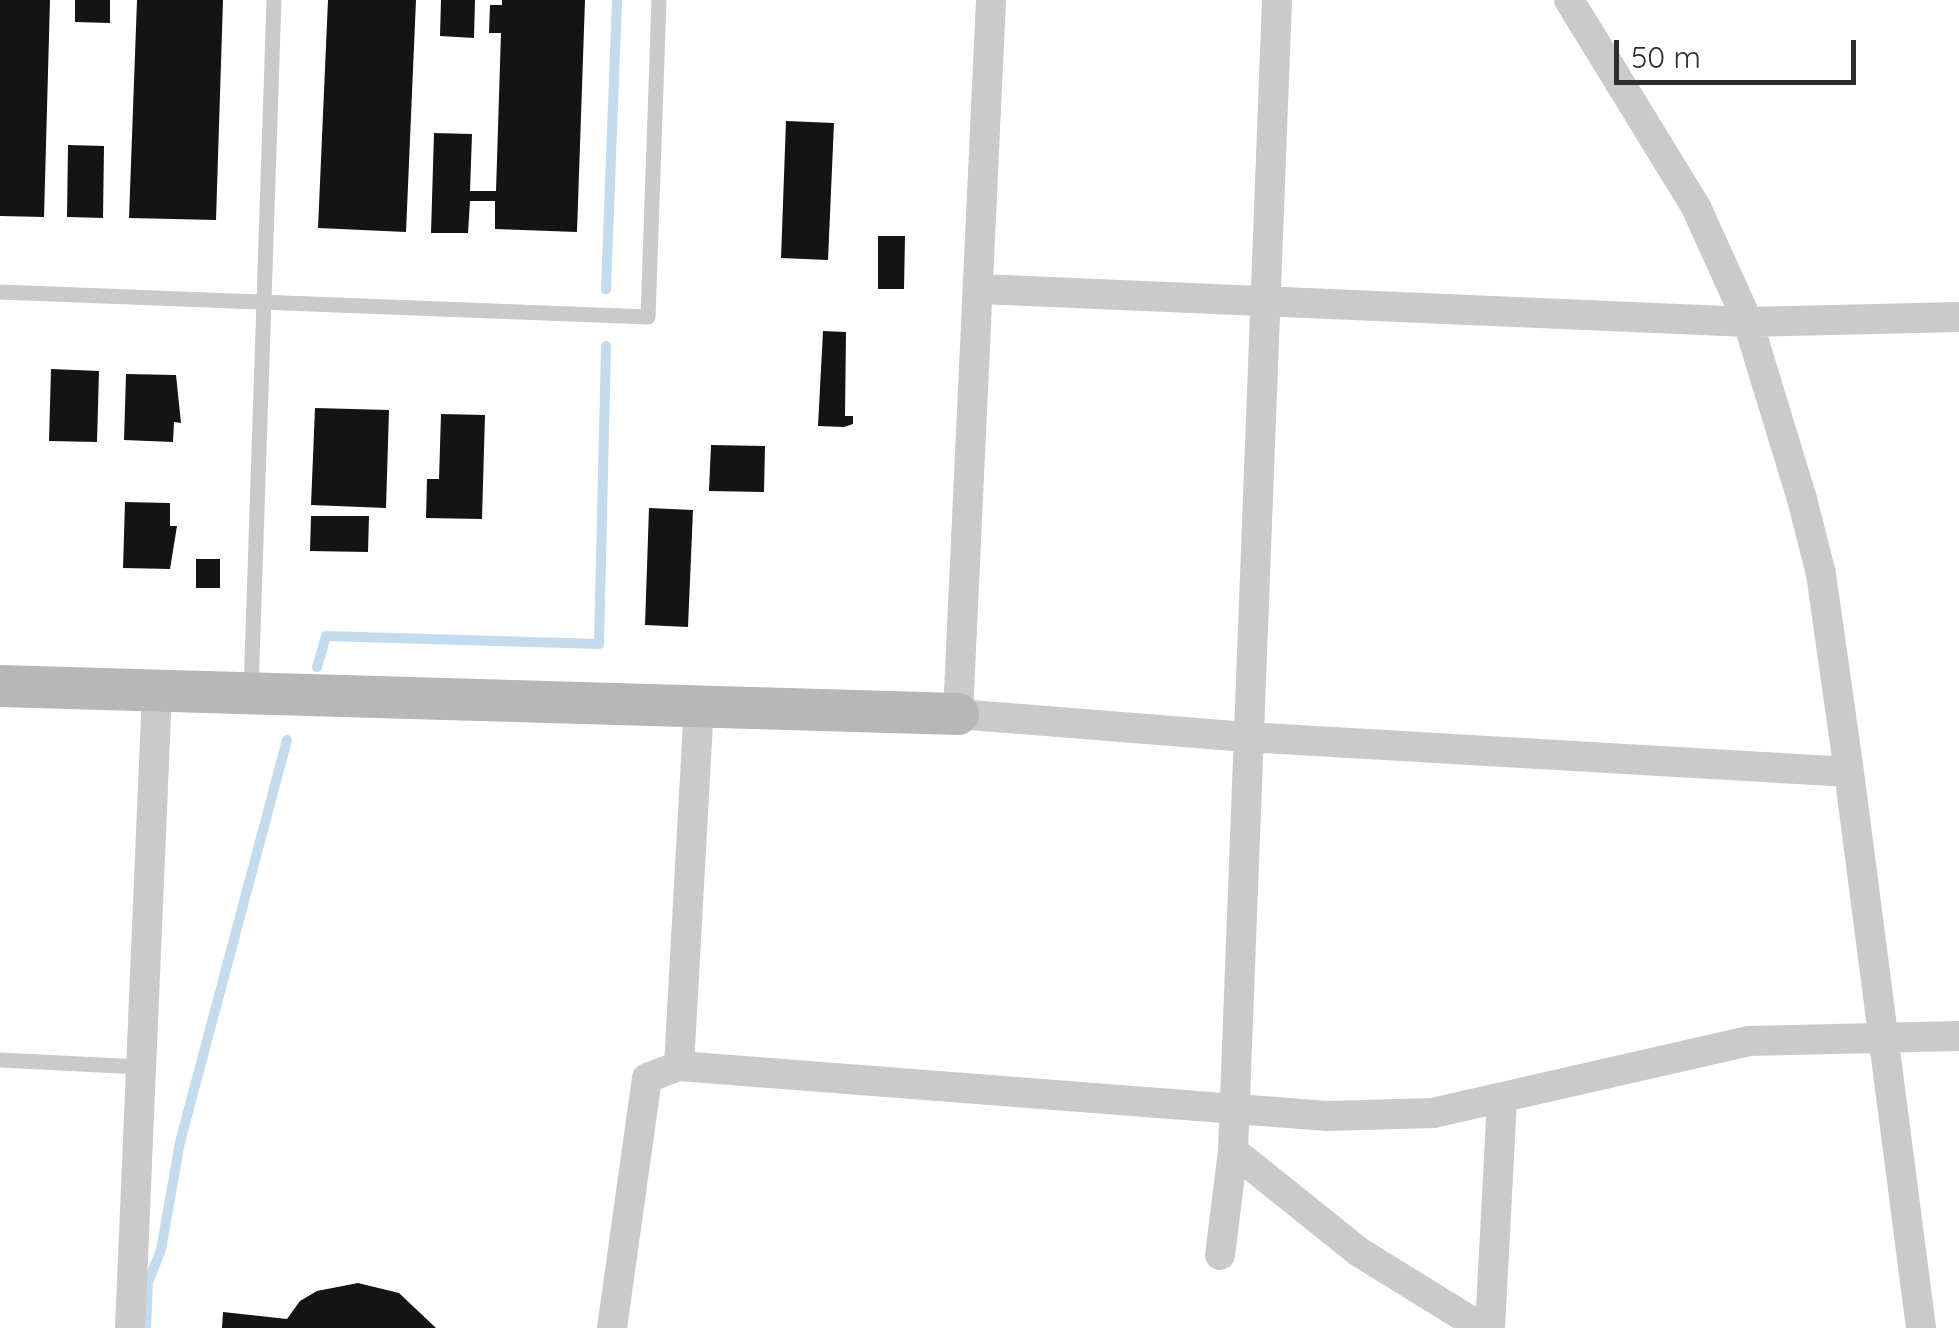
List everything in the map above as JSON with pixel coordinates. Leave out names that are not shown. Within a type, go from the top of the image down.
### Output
[{"type":"street","points":[[958,714],[990,0]]},
{"type":"street","points":[[1220,1255],[1233,1151],[1231,1110],[1277,0]]},
{"type":"street","points":[[1569,0],[1696,208],[1748,322],[1821,574],[1921,1328]]},
{"type":"street","points":[[980,289],[1748,322],[1959,317]]},
{"type":"street","points":[[0,686],[958,714],[1247,737],[1849,772]]},
{"type":"street","points":[[130,1328],[157,692]]},
{"type":"street","points":[[679,1066],[699,704]]},
{"type":"street","points":[[612,1328],[647,1078],[679,1066],[1327,1116],[1433,1113],[1749,1041],[1959,1036]]},
{"type":"street","points":[[1490,1328],[1502,1100]]},
{"type":"street","points":[[1233,1151],[1359,1252],[1482,1328]]},
{"type":"lane","points":[[251,694],[274,0]]},
{"type":"lane","points":[[0,292],[648,317],[659,0]]},
{"type":"lane","points":[[0,1060],[140,1067]]},
{"type":"building","points":[[0,0],[50,0],[44,217],[0,216]]},
{"type":"building","points":[[75,0],[110,0],[110,23],[75,22]]},
{"type":"building","points":[[137,0],[223,0],[216,220],[129,218]]},
{"type":"building","points":[[328,0],[416,0],[406,232],[318,228]]},
{"type":"building","points":[[441,0],[475,0],[474,38],[440,36]]},
{"type":"building","points":[[502,0],[585,0],[577,232],[495,229],[495,201],[470,201],[468,233],[431,233],[434,133],[472,134],[470,191],[496,191],[501,33],[489,33],[490,5],[502,5]]},
{"type":"building","points":[[786,121],[834,123],[828,260],[781,258]]},
{"type":"building","points":[[68,145],[104,146],[103,218],[67,217]]},
{"type":"building","points":[[878,236],[905,236],[904,289],[878,289]]},
{"type":"building","points":[[823,331],[846,332],[845,416],[853,416],[853,424],[844,427],[818,426]]},
{"type":"building","points":[[51,369],[99,371],[97,442],[49,441]]},
{"type":"building","points":[[126,374],[176,375],[181,423],[174,422],[173,442],[124,440]]},
{"type":"building","points":[[315,408],[389,410],[386,508],[311,505]]},
{"type":"building","points":[[441,414],[485,415],[482,519],[426,518],[427,479],[439,479]]},
{"type":"building","points":[[711,445],[765,446],[764,492],[709,491]]},
{"type":"building","points":[[125,502],[170,503],[170,526],[177,526],[170,569],[123,568]]},
{"type":"building","points":[[649,508],[693,510],[688,627],[645,625]]},
{"type":"building","points":[[311,516],[369,516],[368,552],[310,551]]},
{"type":"building","points":[[196,559],[220,559],[220,588],[196,588]]},
{"type":"building","points":[[358,1283],[399,1293],[436,1328],[222,1328],[223,1312],[287,1319],[300,1301],[317,1291]]},
{"type":"waterway","points":[[606,289],[617,0]]},
{"type":"waterway","points":[[317,667],[326,636],[599,644],[606,346]]},
{"type":"waterway","points":[[146,1328],[148,1282],[161,1250],[180,1142],[287,740]]}]
